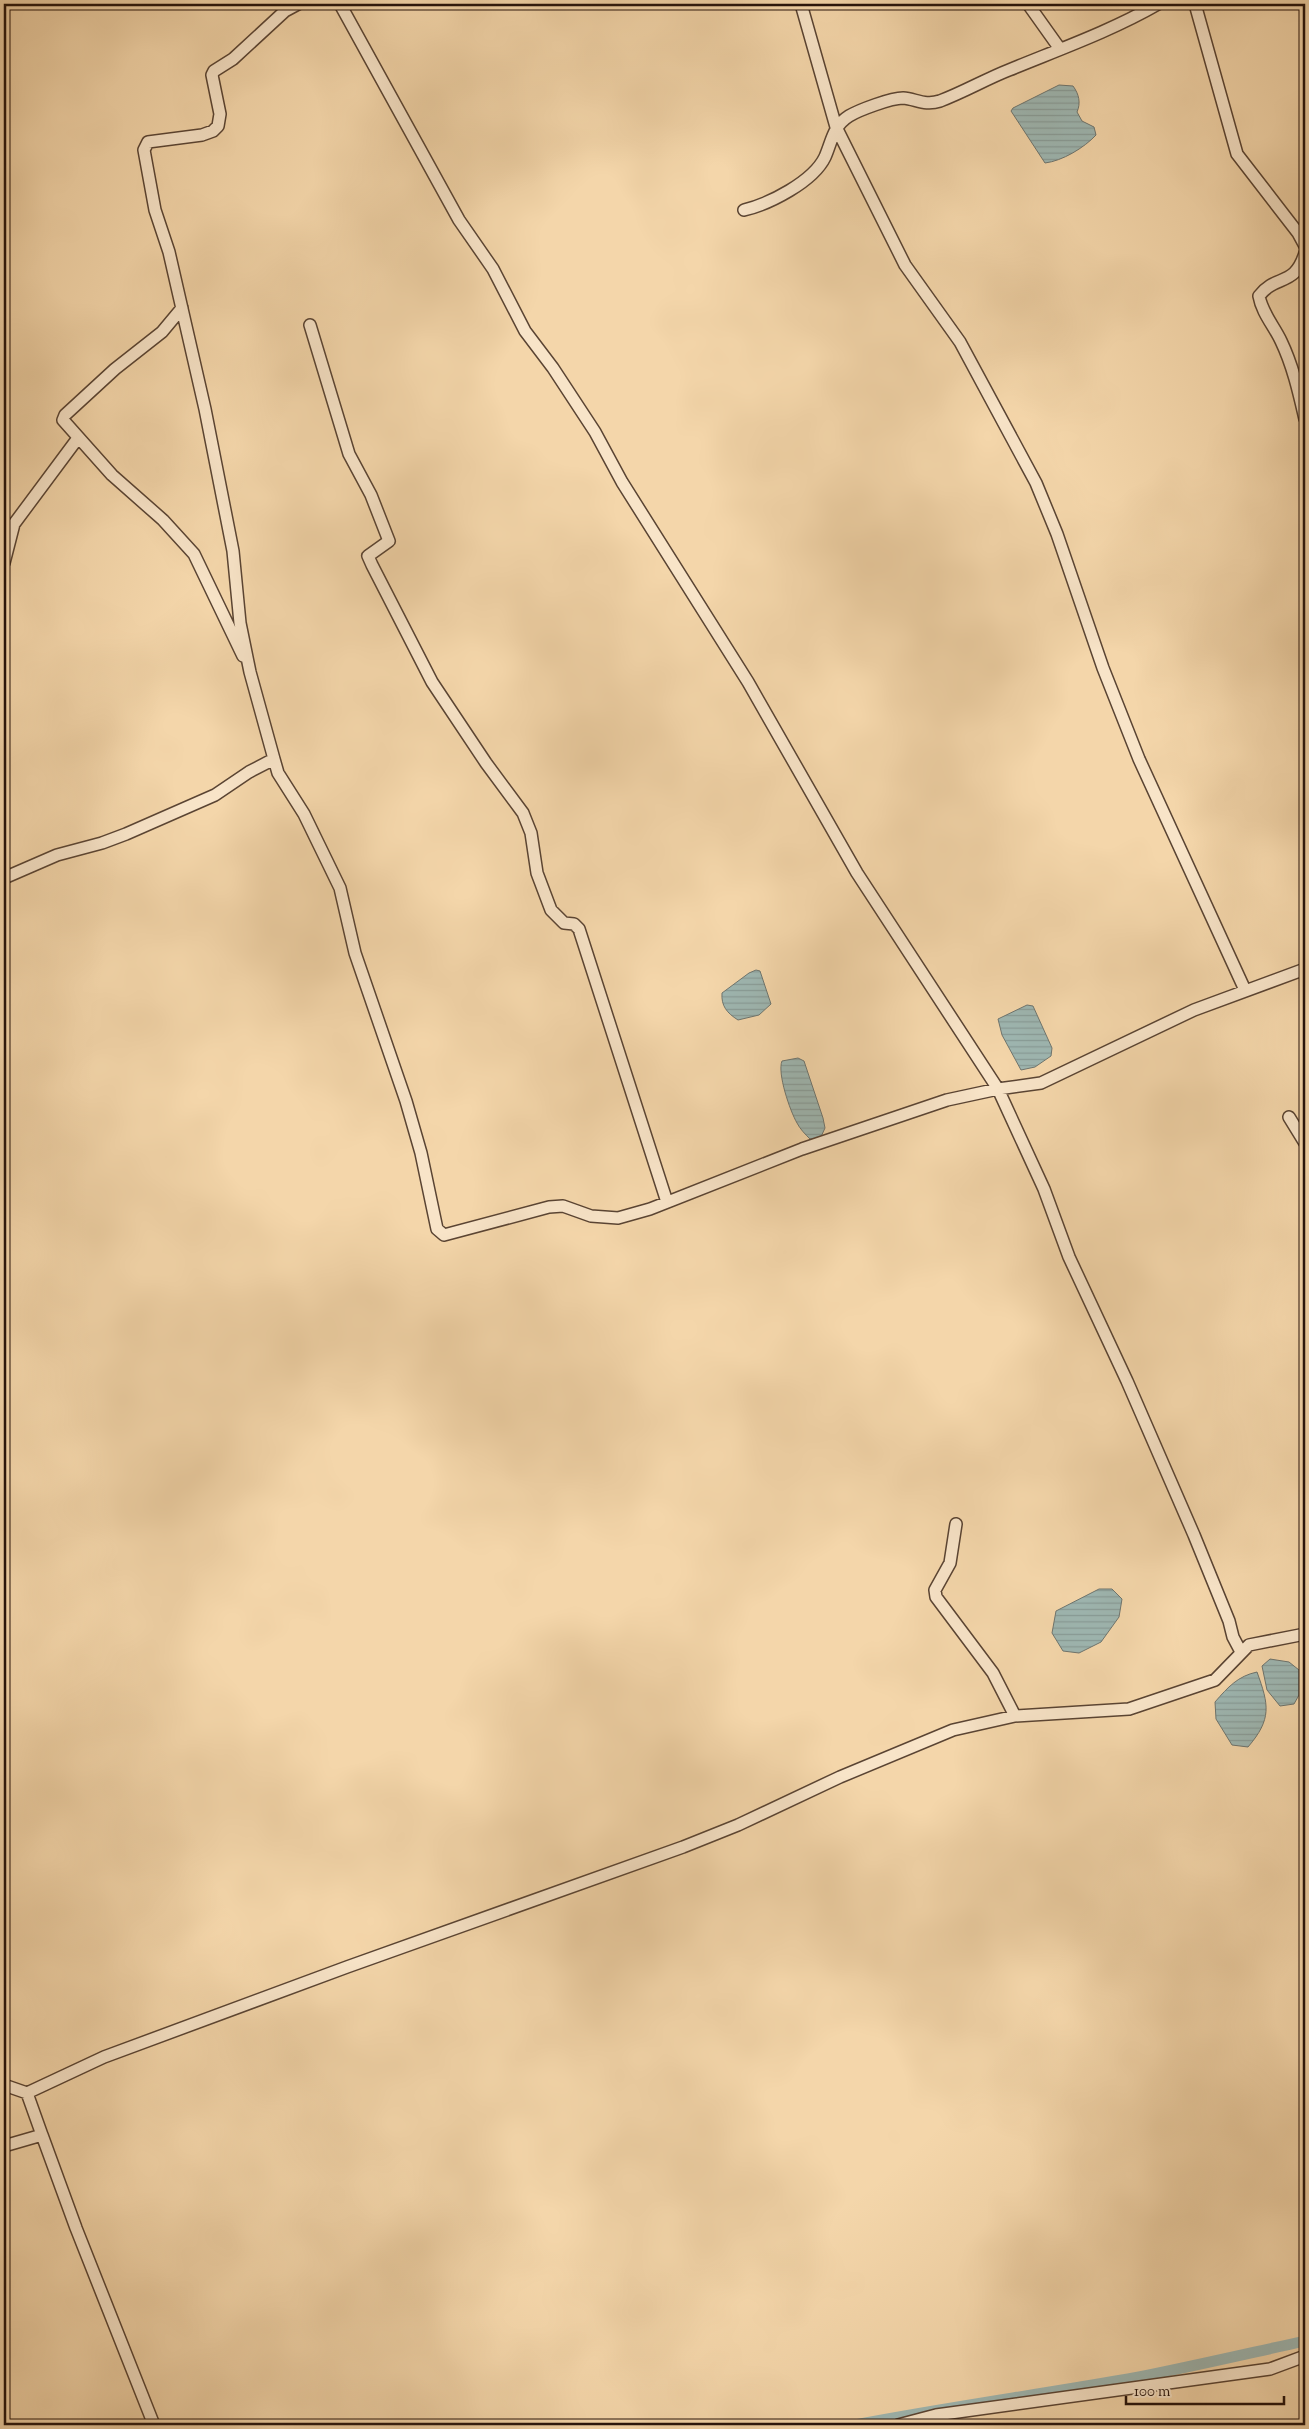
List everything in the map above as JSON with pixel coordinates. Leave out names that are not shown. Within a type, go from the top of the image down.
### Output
[{"type":"street","points":[[298,4],[285,11],[234,59],[214,71],[212,75],[220,114],[218,126],[213,131],[202,134],[148,142],[145,145],[146,170],[155,210],[169,252],[225,505],[233,551],[240,623],[250,672],[278,773],[304,814],[340,888],[354,953],[406,1101],[421,1153],[436,1228],[444,1235],[453,1234],[549,1207],[563,1206],[591,1216],[618,1218],[650,1210],[802,1148],[947,1100],[998,1089],[1041,1083],[1143,1033],[1245,990],[1305,969]]},
{"type":"street","points":[[340,4],[459,220],[493,269],[525,331],[553,368],[594,432],[622,482],[748,682],[857,873],[998,1089],[1044,1189],[1069,1257],[1127,1381],[1194,1535],[1241,1652]]},
{"type":"street","points":[[801,4],[836,127],[905,265],[960,342],[1036,483],[1057,534],[1126,728],[1245,990]]},
{"type":"street","points":[[1028,4],[1060,49]]},
{"type":"street","points":[[744,210],[776,198],[810,175],[824,159],[836,127],[841,121],[855,112],[903,98],[914,102],[938,101],[1135,17],[1158,4]]},
{"type":"street","points":[[1195,4],[1237,154],[1298,233],[1305,246]]},
{"type":"street","points":[[1305,253],[1301,266],[1293,277],[1283,279],[1259,296],[1268,318],[1281,341],[1295,378],[1305,419]]},
{"type":"street","points":[[182,308],[162,332],[115,369],[62,420],[112,475],[163,520],[194,554],[250,672]]},
{"type":"street","points":[[310,325],[350,454],[388,534],[389,541],[368,556],[432,682],[486,763],[523,813],[531,833],[538,873],[552,910],[564,923],[574,924],[579,929],[667,1202]]},
{"type":"street","points":[[4,563],[14,524],[78,438]]},
{"type":"street","points":[[4,878],[57,855],[102,843],[215,795],[249,772],[274,759]]},
{"type":"street","points":[[1289,1116],[1305,1143]]},
{"type":"street","points":[[956,1524],[950,1563],[935,1590],[936,1597],[993,1674],[1015,1716]]},
{"type":"street","points":[[4,2085],[26,2093],[104,2057],[347,1967],[683,1847],[738,1825],[840,1778],[953,1730],[1015,1716],[1129,1709],[1215,1680],[1249,1645],[1305,1634]]},
{"type":"street","points":[[26,2093],[76,2228],[154,2425]]},
{"type":"street","points":[[4,2146],[42,2135]]},
{"type":"street","points":[[898,2425],[936,2415],[1270,2369],[1305,2356]]},
{"type":"water","points":[[1059,85],[1073,86],[1079,99],[1077,112],[1082,121],[1094,127],[1096,135],[1072,153],[1058,160],[1045,163],[1011,111],[1013,108]]},
{"type":"water","points":[[756,970],[760,971],[771,1004],[759,1015],[738,1020],[726,1009],[722,993]]},
{"type":"water","points":[[1027,1005],[1033,1006],[1052,1048],[1051,1056],[1035,1067],[1021,1070],[1002,1035],[998,1019]]},
{"type":"water","points":[[798,1058],[804,1061],[823,1118],[825,1128],[820,1139],[810,1139],[798,1125],[785,1092],[781,1074],[782,1061]]},
{"type":"water","points":[[1099,1589],[1112,1589],[1122,1599],[1119,1617],[1101,1642],[1079,1653],[1063,1651],[1052,1633],[1056,1611]]},
{"type":"water","points":[[1270,1659],[1289,1662],[1299,1670],[1299,1695],[1294,1704],[1280,1706],[1267,1690],[1262,1666]]},
{"type":"water","points":[[1257,1672],[1266,1703],[1265,1720],[1248,1747],[1232,1745],[1216,1719],[1215,1702],[1234,1683],[1244,1676]]},
{"type":"waterway","points":[[855,2425],[1139,2377],[1305,2341]]}]
